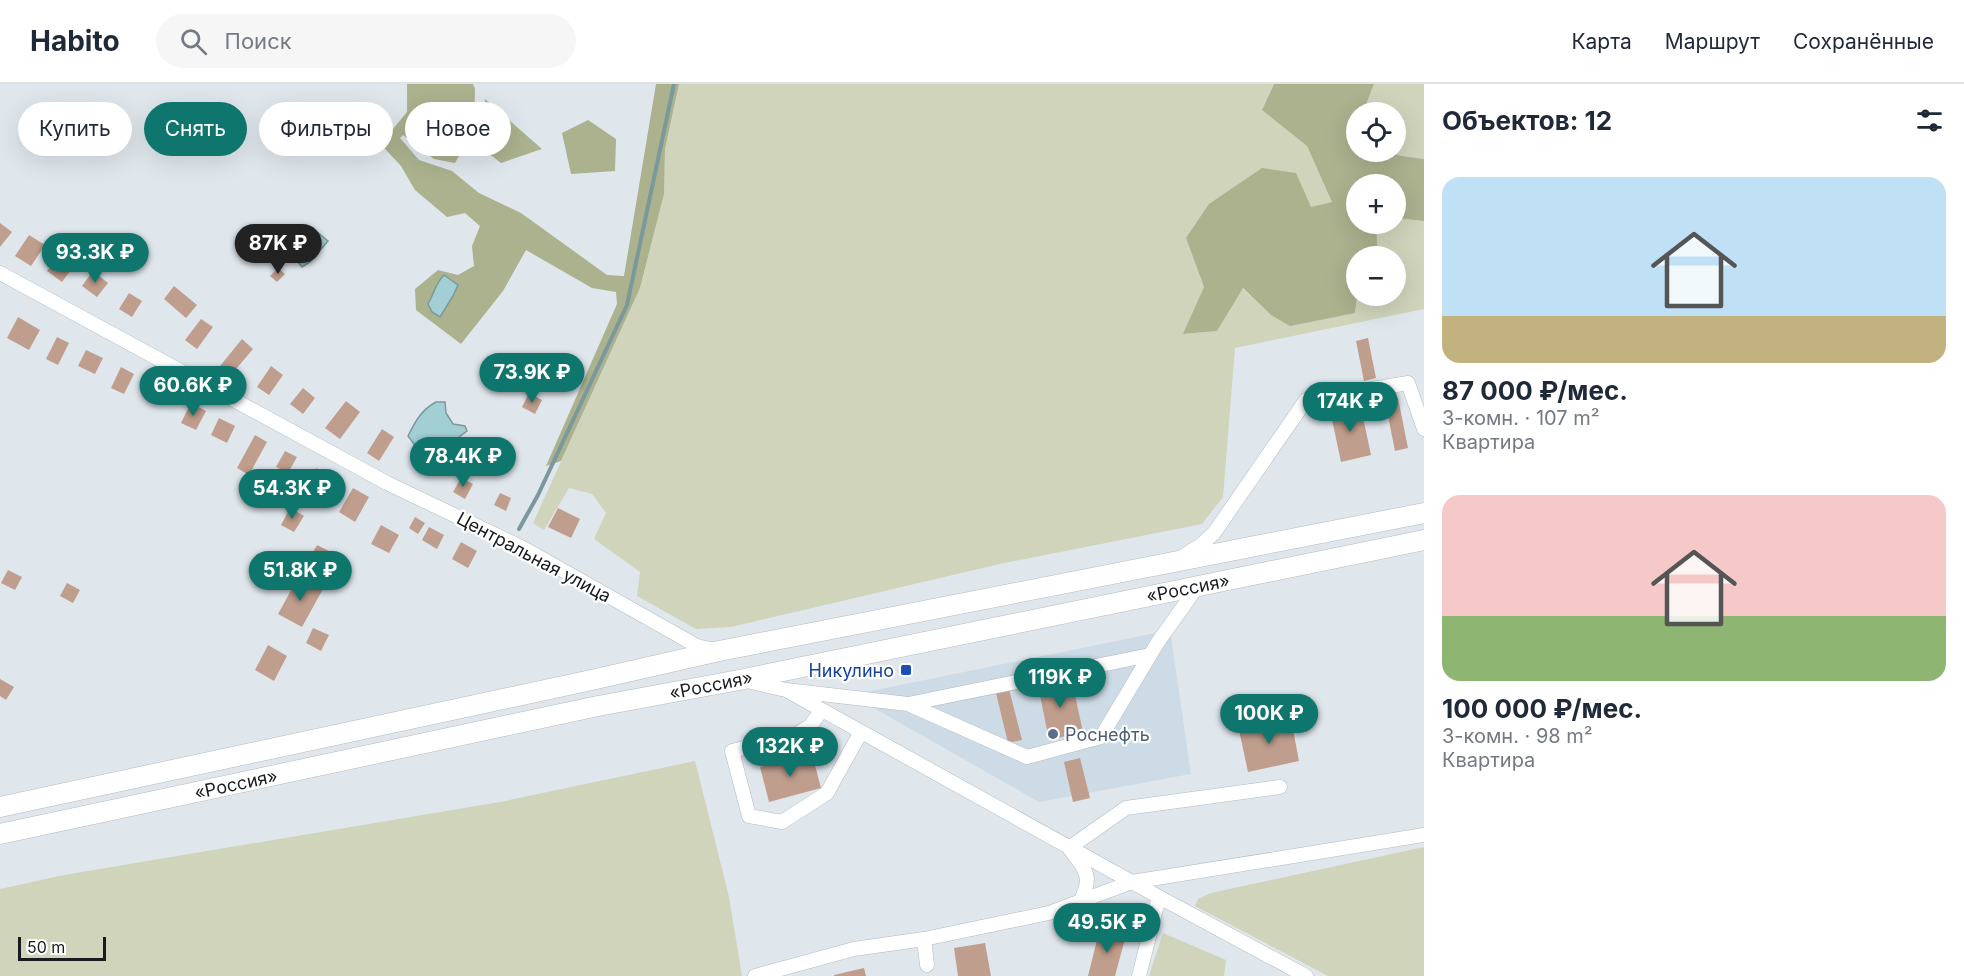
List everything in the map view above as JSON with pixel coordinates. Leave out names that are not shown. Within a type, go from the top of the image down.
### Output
[{"type":"highway","name":"«Россия»","points":[[0,807],[719,651],[1424,513]]},
{"type":"highway","name":"«Россия»","points":[[0,834],[598,706],[739,680],[1424,540]]},
{"type":"street","name":"Центральная улица","points":[[0,273],[387,483],[525,549],[697,646],[719,651]]},
{"type":"street","points":[[1174,562],[1201,545],[1214,533],[1306,400],[1408,383],[1424,429]]},
{"type":"street","points":[[739,680],[786,690],[908,704],[1027,758],[1101,737],[1150,655],[1198,586]]},
{"type":"street","points":[[908,704],[1150,655]]},
{"type":"street","points":[[786,690],[1306,976]]},
{"type":"street","points":[[822,710],[810,726],[795,735],[732,751],[749,816],[782,822],[827,793],[861,732]]},
{"type":"street","points":[[1070,848],[1126,808],[1280,787]]},
{"type":"street","points":[[755,976],[854,949],[924,939],[1049,913],[1132,882],[1424,836]]},
{"type":"street","points":[[1070,848],[1087,873],[1086,890],[1080,902]]},
{"type":"street","points":[[1139,976],[1159,897]]},
{"type":"street","points":[[924,939],[927,965]]},
{"type":"shaded area","name":"Роснефть","points":[[1170,630],[1191,774],[1039,802],[851,695]]},
{"type":"green space","points":[[407,84],[473,84],[475,89],[475,102],[407,102]]},
{"type":"green space","points":[[656,84],[679,84],[665,149],[664,194],[640,288],[561,461],[546,466],[617,304],[616,292],[592,288],[526,250],[503,291],[461,344],[416,310],[415,289],[438,270],[458,275],[474,266],[472,246],[480,226],[465,213],[447,217],[415,190],[401,166],[392,156],[393,129],[405,114],[405,137],[403,135],[400,138],[405,144],[405,156],[416,156],[419,160],[452,171],[479,193],[521,213],[607,275],[624,276]]},
{"type":"green space","points":[[679,84],[1274,84],[1262,110],[1307,146],[1332,202],[1186,238],[1204,287],[1184,334],[1217,331],[1242,288],[1271,315],[1355,313],[1356,306],[1406,306],[1406,246],[1377,246],[1377,234],[1406,234],[1406,219],[1424,221],[1424,309],[1235,348],[1223,497],[1202,524],[1004,563],[731,627],[696,629],[637,596],[640,572],[594,539],[606,513],[592,494],[569,488],[544,530],[533,523],[640,288],[664,194],[665,149]]},
{"type":"green space","points":[[1274,84],[1374,84],[1367,102],[1346,102],[1346,162],[1406,162],[1406,157],[1424,159],[1424,221],[1406,219],[1406,174],[1346,174],[1346,234],[1377,234],[1377,246],[1346,246],[1346,306],[1356,306],[1355,313],[1290,326],[1271,315],[1243,288],[1217,331],[1183,334],[1204,287],[1186,238],[1209,204],[1262,168],[1296,173],[1311,207],[1332,202],[1307,146],[1262,110]]},
{"type":"green space","points":[[1374,84],[1424,84],[1424,159],[1406,157],[1406,102],[1367,102]]},
{"type":"green space","points":[[588,120],[616,139],[615,171],[571,174],[562,133]]},
{"type":"green space","points":[[511,122],[542,149],[501,163],[492,156],[511,156]]},
{"type":"green space","points":[[430,156],[459,156],[455,163],[434,159]]},
{"type":"green space","points":[[695,761],[729,897],[742,976],[0,976],[0,889],[64,875],[500,802]]},
{"type":"green space","points":[[1424,847],[1424,976],[1328,976],[1195,906],[1198,899],[1211,893]]},
{"type":"green space","points":[[1163,933],[1226,960],[1224,976],[1149,976]]},
{"type":"water","points":[[316,231],[328,241],[310,262],[302,267],[293,255]]},
{"type":"water","points":[[444,275],[458,285],[440,317],[432,312],[428,304]]},
{"type":"water","points":[[436,402],[445,402],[446,413],[453,424],[465,426],[467,431],[430,454],[416,447],[408,436],[422,413]]},
{"type":"building","points":[[0,223],[12,232],[0,247]]},
{"type":"building","points":[[29,235],[45,245],[31,266],[15,256]]},
{"type":"building","points":[[64,249],[78,260],[62,282],[47,271]]},
{"type":"building","points":[[278,268],[285,274],[277,282],[270,276]]},
{"type":"building","points":[[93,271],[108,283],[97,297],[82,286]]},
{"type":"building","points":[[174,286],[197,305],[186,318],[164,299]]},
{"type":"building","points":[[129,293],[142,301],[132,317],[119,309]]},
{"type":"building","points":[[18,317],[40,330],[29,350],[7,338]]},
{"type":"building","points":[[201,319],[213,327],[197,349],[185,340]]},
{"type":"building","points":[[57,337],[69,343],[58,365],[46,359]]},
{"type":"building","points":[[1368,338],[1376,378],[1364,381],[1356,341]]},
{"type":"building","points":[[242,339],[253,349],[231,375],[220,366]]},
{"type":"building","points":[[86,350],[103,358],[95,374],[78,366]]},
{"type":"building","points":[[271,366],[283,375],[269,395],[257,387]]},
{"type":"building","points":[[121,367],[134,374],[124,394],[111,388]]},
{"type":"building","points":[[154,385],[165,390],[157,405],[146,400]]},
{"type":"building","points":[[303,388],[315,398],[303,414],[290,404]]},
{"type":"building","points":[[529,393],[542,400],[535,414],[522,407]]},
{"type":"building","points":[[1398,398],[1408,448],[1395,451],[1385,401]]},
{"type":"building","points":[[346,401],[360,412],[340,439],[325,428]]},
{"type":"building","points":[[191,403],[206,411],[196,430],[181,423]]},
{"type":"building","points":[[1360,403],[1371,455],[1341,462],[1330,410]]},
{"type":"building","points":[[219,418],[235,426],[227,443],[211,435]]},
{"type":"building","points":[[382,429],[394,437],[379,461],[367,453]]},
{"type":"building","points":[[255,435],[267,442],[249,475],[237,468]]},
{"type":"building","points":[[285,451],[297,457],[288,473],[276,467]]},
{"type":"building","points":[[316,468],[335,478],[324,500],[305,490]]},
{"type":"building","points":[[461,478],[473,484],[465,499],[453,492]]},
{"type":"building","points":[[353,488],[369,497],[355,522],[339,512]]},
{"type":"building","points":[[500,493],[511,498],[506,511],[494,505]]},
{"type":"building","points":[[290,508],[304,516],[294,532],[281,525]]},
{"type":"building","points":[[558,508],[580,519],[571,538],[548,527]]},
{"type":"building","points":[[415,517],[425,523],[418,534],[409,528]]},
{"type":"building","points":[[381,525],[399,535],[389,553],[371,544]]},
{"type":"building","points":[[429,527],[444,535],[437,549],[422,540]]},
{"type":"building","points":[[461,542],[477,551],[468,568],[452,559]]},
{"type":"building","points":[[317,545],[335,554],[325,573],[307,563]]},
{"type":"building","points":[[8,570],[22,577],[15,590],[1,583]]},
{"type":"building","points":[[299,576],[323,589],[302,627],[278,614]]},
{"type":"building","points":[[67,583],[80,590],[73,603],[60,596]]},
{"type":"building","points":[[313,628],[329,635],[321,651],[306,643]]},
{"type":"building","points":[[268,645],[287,656],[274,681],[255,670]]},
{"type":"building","points":[[1071,677],[1083,732],[1049,740],[1038,685]]},
{"type":"building","points":[[0,679],[14,687],[6,700],[0,696]]},
{"type":"building","points":[[1009,689],[1022,740],[1008,743],[996,693]]},
{"type":"building","points":[[1291,719],[1299,761],[1248,772],[1239,730]]},
{"type":"building","points":[[812,754],[821,788],[769,802],[760,767]]},
{"type":"building","points":[[1080,758],[1090,798],[1073,802],[1064,762]]},
{"type":"building","points":[[1100,928],[1126,935],[1115,976],[1088,976]]},
{"type":"building","points":[[985,943],[991,976],[958,976],[954,948]]},
{"type":"building","points":[[864,968],[866,976],[834,976],[834,975]]},
{"type":"waterway","points":[[519,529],[538,495],[627,305],[674,84]]},
{"type":"place","name":"Никулино","points":[[906,670]]},
{"type":"place","name":"Роснефть","points":[[1053,734]]}]
